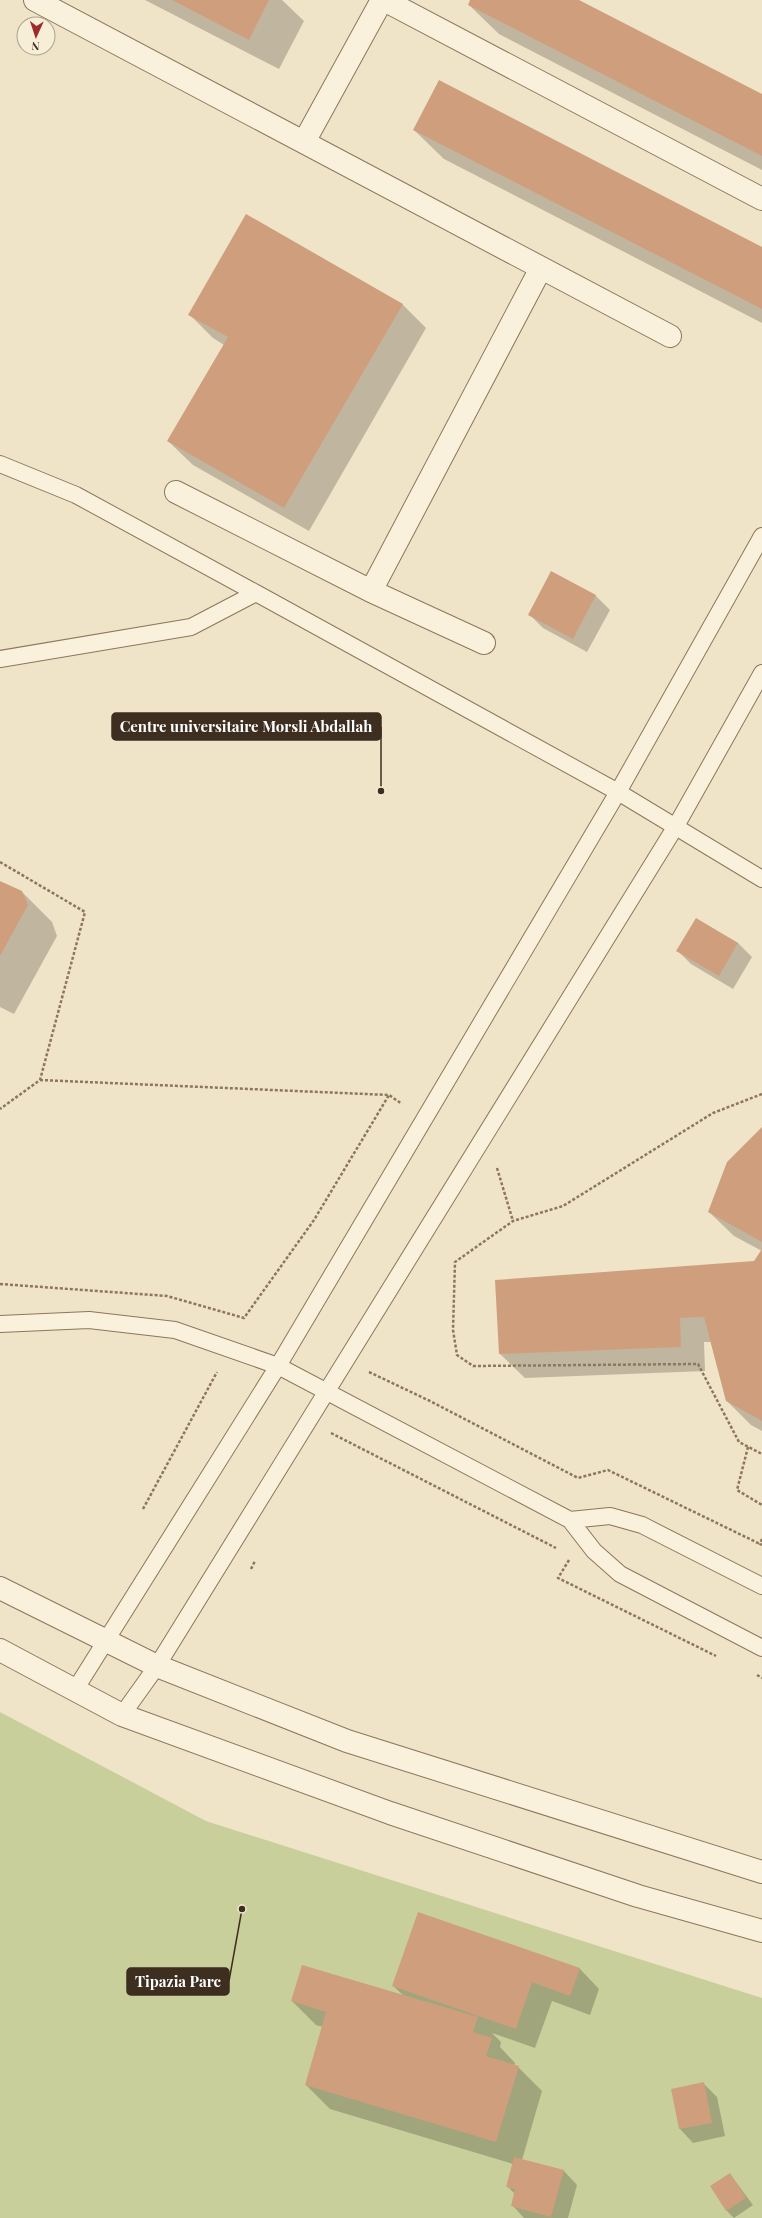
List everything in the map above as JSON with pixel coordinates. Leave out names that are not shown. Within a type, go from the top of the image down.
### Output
[{"type":"street","points":[[35,0],[670,336]]},
{"type":"street","points":[[304,142],[383,0],[762,199]]},
{"type":"street","points":[[371,592],[541,268]]},
{"type":"street","points":[[176,492],[371,592],[484,642]]},
{"type":"street","points":[[0,1588],[157,1666],[347,1741],[762,1872]]},
{"type":"street","points":[[0,1650],[122,1715],[390,1813],[638,1896],[762,1931]]},
{"type":"lane","points":[[0,464],[76,496],[256,593],[618,792],[762,879]]},
{"type":"lane","points":[[75,1690],[278,1366],[618,792],[762,536]]},
{"type":"lane","points":[[0,659],[191,627],[256,593]]},
{"type":"lane","points":[[122,1715],[157,1666],[328,1392],[676,826],[762,673]]},
{"type":"lane","points":[[0,1324],[89,1320],[176,1330],[278,1366],[570,1520],[594,1551],[620,1574],[762,1648]]},
{"type":"lane","points":[[570,1520],[610,1516],[642,1525],[762,1586]]},
{"type":"path","points":[[0,862],[84,912],[40,1080]]},
{"type":"path","points":[[0,1109],[40,1080],[389,1095],[314,1220],[244,1318],[167,1296],[0,1284]]},
{"type":"path","points":[[762,1094],[713,1113],[563,1206],[513,1221],[455,1262],[453,1330],[457,1355],[473,1366],[698,1364],[739,1442],[762,1454]]},
{"type":"path","points":[[143,1510],[217,1372],[210,1369]]},
{"type":"path","points":[[368,1372],[430,1401],[578,1478],[608,1470],[761,1545],[762,1539]]},
{"type":"path","points":[[330,1433],[558,1548]]},
{"type":"path","points":[[748,1447],[737,1490],[762,1505]]},
{"type":"path","points":[[251,1569],[258,1555]]},
{"type":"path","points":[[572,1555],[558,1578],[720,1658]]},
{"type":"path","points":[[755,1674],[762,1678]]},
{"type":"green space","points":[[0,1712],[206,1821],[762,1998],[762,2218],[0,2218]]},
{"type":"building","points":[[172,0],[269,0],[249,40]]},
{"type":"building","points":[[470,0],[579,0],[762,94],[762,156],[468,5]]},
{"type":"building","points":[[439,80],[762,247],[762,309],[413,130]]},
{"type":"building","points":[[246,214],[403,304],[284,508],[167,441],[228,337],[188,315]]},
{"type":"building","points":[[551,571],[596,595],[573,639],[528,615]]},
{"type":"building","points":[[0,881],[22,891],[28,905],[0,956]]},
{"type":"building","points":[[696,918],[738,943],[719,976],[676,951]]},
{"type":"building","points":[[762,1127],[762,1242],[708,1212],[727,1162]]},
{"type":"building","points":[[762,1249],[762,1421],[726,1401],[704,1317],[680,1318],[681,1347],[499,1354],[495,1280],[754,1261]]},
{"type":"building","points":[[418,1912],[580,1968],[570,1996],[532,1982],[516,2029],[392,1986]]},
{"type":"building","points":[[302,1965],[478,2017],[473,2032],[492,2038],[486,2056],[519,2066],[496,2142],[305,2085],[326,2012],[291,2001]]},
{"type":"building","points":[[704,2082],[712,2123],[679,2129],[671,2089]]},
{"type":"building","points":[[514,2157],[564,2170],[551,2217],[511,2206],[515,2189],[506,2187]]},
{"type":"building","points":[[730,2173],[746,2198],[726,2211],[710,2186]]},
{"type":"place","name":"Centre universitaire Morsli Abdallah","points":[[381,791]]},
{"type":"place","name":"Tipazia Parc","points":[[242,1909]]}]
